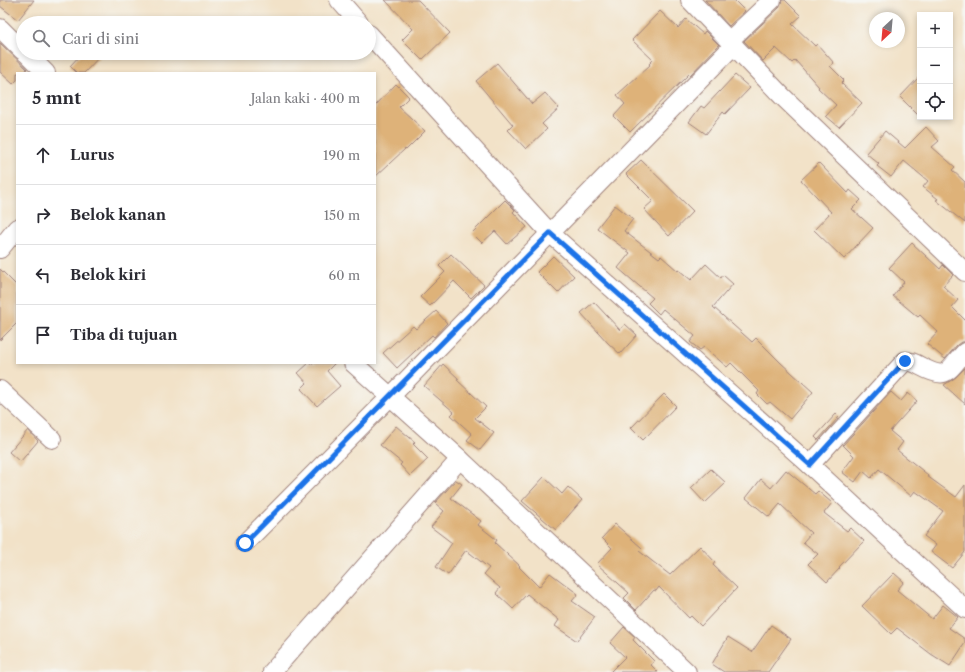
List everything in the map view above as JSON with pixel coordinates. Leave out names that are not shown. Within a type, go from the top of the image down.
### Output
[{"type":"street","points":[[339,0],[353,16]]},
{"type":"street","points":[[690,0],[782,96],[965,272]]},
{"type":"street","points":[[245,543],[550,233],[772,0]]},
{"type":"street","points":[[0,28],[16,43]]},
{"type":"street","points":[[376,42],[550,233],[810,465],[965,609]]},
{"type":"street","points":[[33,60],[45,72]]},
{"type":"street","points":[[810,465],[905,361],[910,361],[934,373],[940,374],[946,373],[965,352]]},
{"type":"street","points":[[354,364],[460,459],[687,672]]},
{"type":"street","points":[[0,390],[52,439]]},
{"type":"street","points":[[272,672],[460,459]]},
{"type":"building","points":[[0,0],[34,0],[21,16],[16,16],[16,18],[0,6]]},
{"type":"building","points":[[385,0],[418,0],[450,33],[422,60],[402,40],[413,29]]},
{"type":"building","points":[[705,0],[734,0],[745,11],[729,26]]},
{"type":"building","points":[[782,0],[785,0],[801,16],[792,24],[815,46],[817,44],[834,63],[830,66],[844,80],[841,83],[862,103],[839,127],[826,116],[836,105],[818,88],[819,87],[795,60],[792,63],[776,48],[763,61],[744,41],[779,8]]},
{"type":"building","points":[[660,11],[678,28],[686,19],[703,34],[705,31],[719,45],[630,132],[614,116],[625,104],[617,95],[650,65],[649,64],[653,60],[632,40]]},
{"type":"building","points":[[0,43],[27,69],[24,72],[16,72],[16,81],[13,84],[0,72]]},
{"type":"building","points":[[76,60],[96,60],[85,72],[76,72],[70,66]]},
{"type":"building","points":[[497,63],[532,104],[545,93],[559,108],[542,124],[547,129],[526,149],[508,130],[513,125],[476,81]]},
{"type":"building","points":[[735,75],[750,88],[725,114],[723,112],[706,134],[689,122],[701,106],[704,108]]},
{"type":"building","points":[[917,79],[917,114],[900,97]]},
{"type":"building","points":[[396,84],[409,97],[399,107],[425,131],[376,176],[376,105]]},
{"type":"building","points":[[926,127],[939,141],[932,147],[955,167],[952,170],[965,182],[965,223],[936,200],[938,199],[923,187],[928,181],[904,161],[891,177],[877,166],[879,164],[866,153],[885,131],[905,148]]},
{"type":"building","points":[[641,160],[693,211],[669,236],[644,209],[653,201],[626,174]]},
{"type":"building","points":[[819,163],[848,193],[850,190],[861,200],[852,209],[873,228],[844,259],[814,230],[831,212],[801,180]]},
{"type":"building","points":[[505,200],[515,210],[513,212],[527,227],[507,244],[495,231],[482,243],[472,233]]},
{"type":"building","points":[[615,205],[633,219],[624,231],[659,258],[661,256],[691,280],[706,264],[721,278],[723,275],[733,284],[713,307],[752,342],[756,338],[813,392],[790,419],[770,402],[767,404],[757,394],[759,391],[731,363],[727,367],[704,347],[700,350],[690,342],[695,336],[663,309],[659,314],[648,303],[653,298],[618,268],[630,253],[597,228]]},
{"type":"building","points":[[912,243],[940,269],[943,265],[953,275],[943,286],[958,300],[952,307],[965,320],[965,342],[961,342],[957,345],[945,359],[927,344],[938,332],[920,315],[918,317],[893,296],[904,282],[889,268]]},
{"type":"building","points":[[451,254],[484,285],[471,298],[454,281],[430,306],[420,297],[445,272],[439,266]]},
{"type":"building","points":[[553,256],[574,276],[558,293],[537,272]]},
{"type":"building","points":[[0,269],[16,285],[16,324],[0,340]]},
{"type":"building","points":[[594,302],[620,330],[625,324],[637,335],[620,354],[581,313]]},
{"type":"building","points":[[436,311],[447,323],[434,337],[432,335],[397,368],[383,353],[413,326],[416,329]]},
{"type":"building","points":[[308,364],[334,364],[327,371],[340,386],[317,406],[301,389],[307,383],[298,373]]},
{"type":"building","points":[[443,364],[459,379],[457,380],[486,407],[475,418],[494,433],[480,450],[467,440],[472,434],[451,415],[454,412],[424,386]]},
{"type":"building","points":[[965,368],[965,404],[944,385],[956,377]]},
{"type":"building","points":[[891,392],[901,401],[908,393],[917,401],[890,431],[903,442],[897,450],[928,475],[927,476],[956,497],[965,485],[965,552],[952,568],[931,552],[936,545],[924,536],[943,511],[915,491],[911,496],[879,469],[871,478],[863,471],[855,482],[842,472],[854,456],[843,445]]},
{"type":"building","points":[[664,394],[676,406],[643,440],[631,428]]},
{"type":"building","points":[[836,414],[839,417],[818,440],[815,437]]},
{"type":"building","points":[[396,426],[415,442],[413,444],[428,459],[410,476],[400,465],[402,463],[380,445]]},
{"type":"building","points":[[28,430],[38,441],[20,462],[9,452]]},
{"type":"building","points":[[711,469],[726,483],[705,503],[691,488]]},
{"type":"building","points":[[786,470],[815,494],[818,491],[832,503],[824,513],[847,531],[850,528],[864,541],[827,582],[808,564],[818,554],[803,542],[811,533],[780,504],[769,517],[746,498],[761,479],[771,488]]},
{"type":"building","points":[[544,477],[562,494],[568,487],[582,500],[556,530],[522,501]]},
{"type":"building","points":[[456,480],[462,484],[451,498],[481,521],[478,525],[497,540],[495,543],[520,566],[519,567],[539,587],[550,573],[578,594],[572,601],[595,617],[577,641],[555,626],[559,620],[527,594],[513,609],[496,593],[500,588],[484,574],[489,568],[466,550],[448,575],[436,567],[452,543],[431,527],[444,511],[435,503]]},
{"type":"building","points":[[615,524],[642,548],[639,551],[670,575],[700,546],[715,562],[713,565],[737,588],[701,626],[691,616],[689,618],[659,587],[656,591],[654,590],[636,610],[624,598],[629,593],[597,564],[612,548],[602,538]]},
{"type":"building","points":[[894,573],[904,582],[897,590],[932,619],[943,605],[958,617],[949,628],[965,639],[965,643],[950,666],[931,654],[897,628],[891,634],[862,606]]},
{"type":"building","points":[[771,625],[791,639],[768,672],[724,672],[712,664],[728,637],[752,652]]},
{"type":"building","points":[[624,627],[635,637],[633,640],[654,661],[651,665],[658,672],[610,672],[625,657],[610,643]]},
{"type":"route","points":[[245,543],[550,233],[810,465],[905,361]]}]
